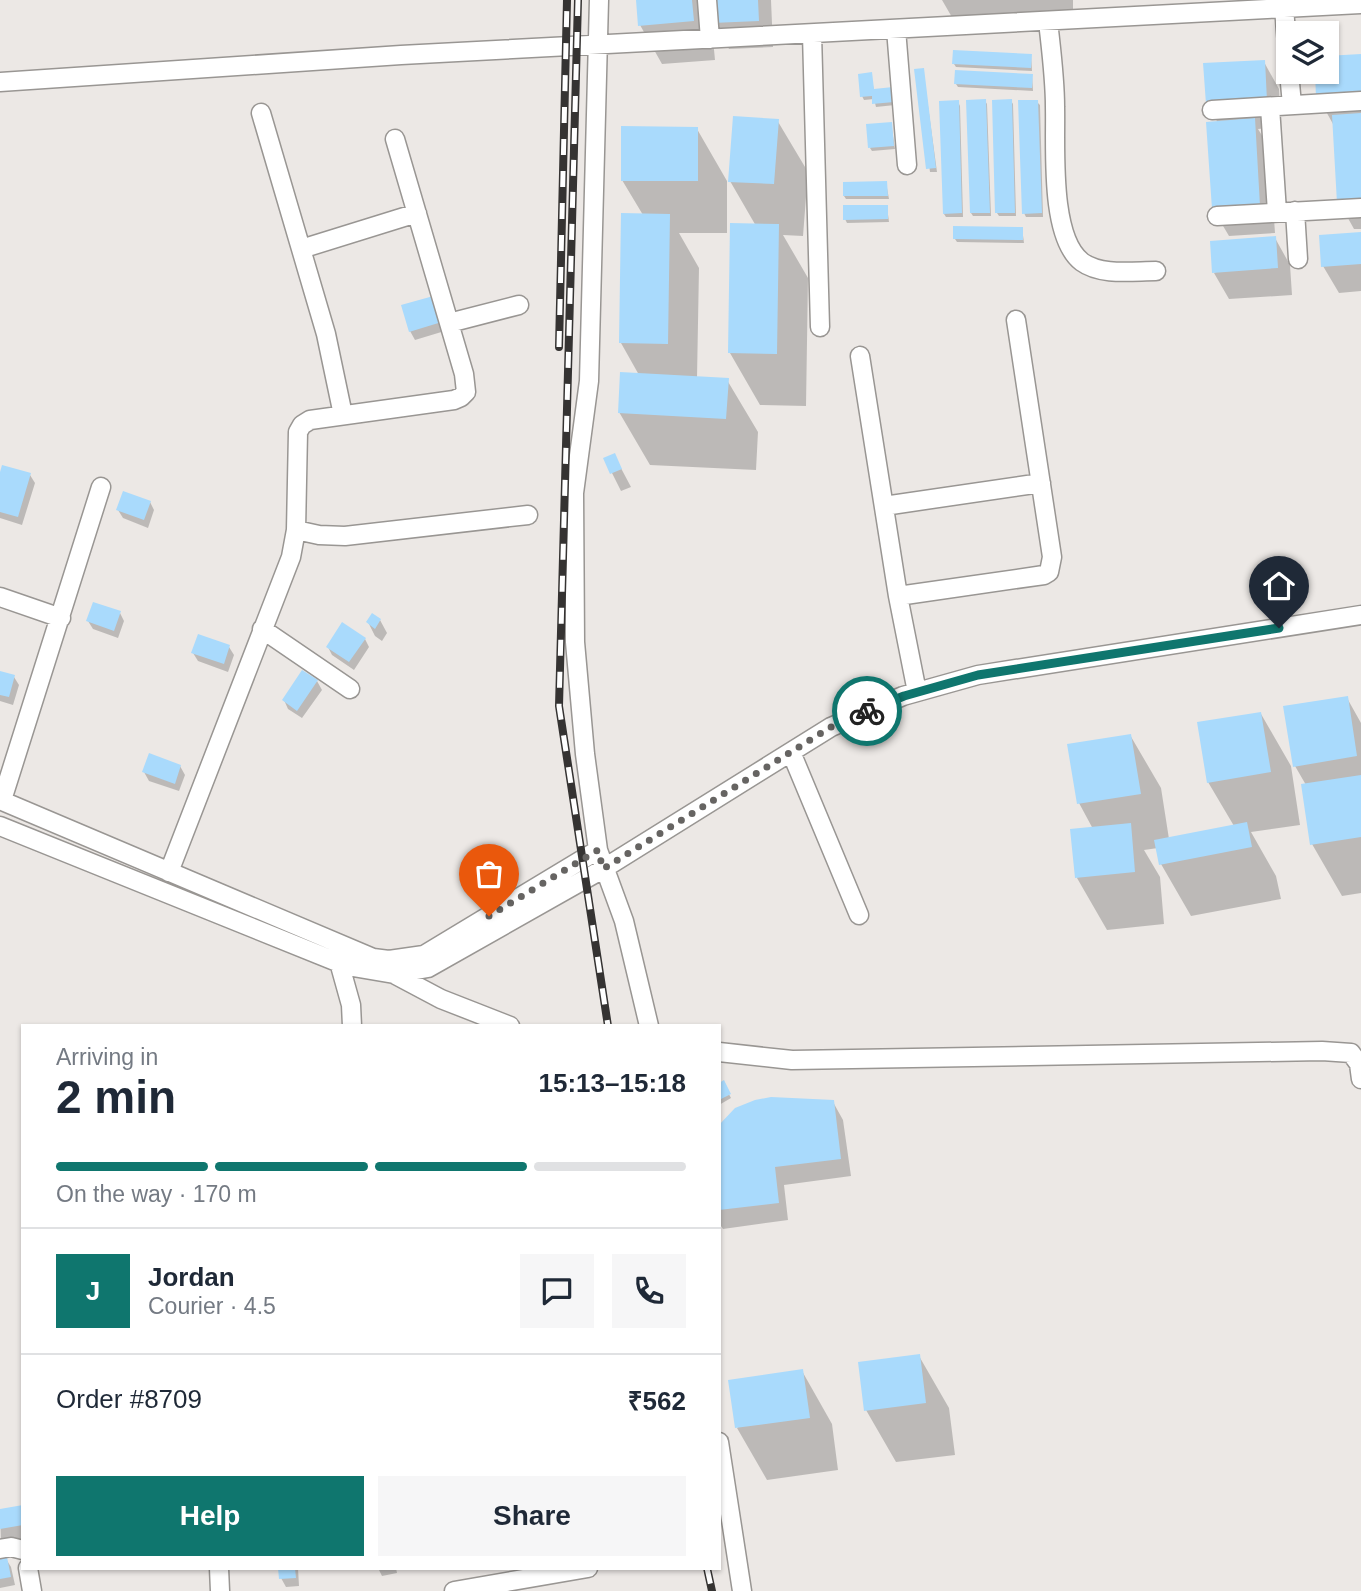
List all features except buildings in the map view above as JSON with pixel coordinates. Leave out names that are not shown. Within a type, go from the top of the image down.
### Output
[{"type":"street","points":[[599,0],[589,381],[574,506],[575,642],[598,850],[624,921],[649,1024]]},
{"type":"street","points":[[707,0],[710,39]]},
{"type":"street","points":[[0,82],[401,55],[1284,8],[1315,3],[1361,4]]},
{"type":"street","points":[[1284,8],[1285,21]]},
{"type":"street","points":[[1048,21],[1059,210],[1067,243],[1082,261],[1098,269],[1156,271]]},
{"type":"street","points":[[896,29],[907,165]]},
{"type":"street","points":[[812,34],[820,327]]},
{"type":"street","points":[[1290,84],[1292,105]]},
{"type":"street","points":[[1212,110],[1361,101]]},
{"type":"street","points":[[1270,107],[1286,212],[1298,259]]},
{"type":"street","points":[[261,113],[329,346],[343,415]]},
{"type":"street","points":[[169,872],[287,568],[296,530],[298,432],[302,425],[310,420],[461,397],[466,392],[449,323],[395,139]]},
{"type":"street","points":[[1217,216],[1361,208]]},
{"type":"street","points":[[301,248],[417,213]]},
{"type":"street","points":[[449,323],[519,305]]},
{"type":"street","points":[[898,596],[1044,575],[1049,572],[1052,557],[1016,320]]},
{"type":"street","points":[[860,356],[898,596],[917,692]]},
{"type":"street","points":[[884,506],[1041,483]]},
{"type":"street","points":[[102,486],[1,800],[373,958],[394,974],[441,999],[505,1024]]},
{"type":"street","points":[[296,530],[319,535],[345,536],[528,515]]},
{"type":"street","points":[[0,597],[61,618]]},
{"type":"street","points":[[0,826],[339,962],[394,974],[428,968],[603,869],[831,727],[917,692],[978,675],[1361,615]]},
{"type":"street","points":[[262,629],[350,689]]},
{"type":"street","points":[[791,752],[859,915]]},
{"type":"street","points":[[373,958],[389,960],[424,955],[598,850]]},
{"type":"street","points":[[339,962],[351,1004],[352,1024]]},
{"type":"street","points":[[721,1052],[792,1060],[1322,1051],[1351,1053],[1359,1064],[1361,1079]]},
{"type":"street","points":[[721,1464],[728,1545],[742,1591]]},
{"type":"street","points":[[0,1549],[11,1547],[21,1550]]},
{"type":"street","points":[[28,1570],[32,1591]]},
{"type":"street","points":[[219,1570],[220,1591]]},
{"type":"street","points":[[454,1591],[576,1570]]},
{"type":"railway","points":[[559,347],[567,0]]},
{"type":"railway","points":[[578,0],[559,706],[608,1024]]},
{"type":"railway","points":[[707,1570],[712,1591]]},
{"type":"way so far","points":[[489,916],[598,850],[603,869],[831,727],[867,711]]},
{"type":"route","points":[[867,711],[904,696],[978,675],[1279,628]]}]
